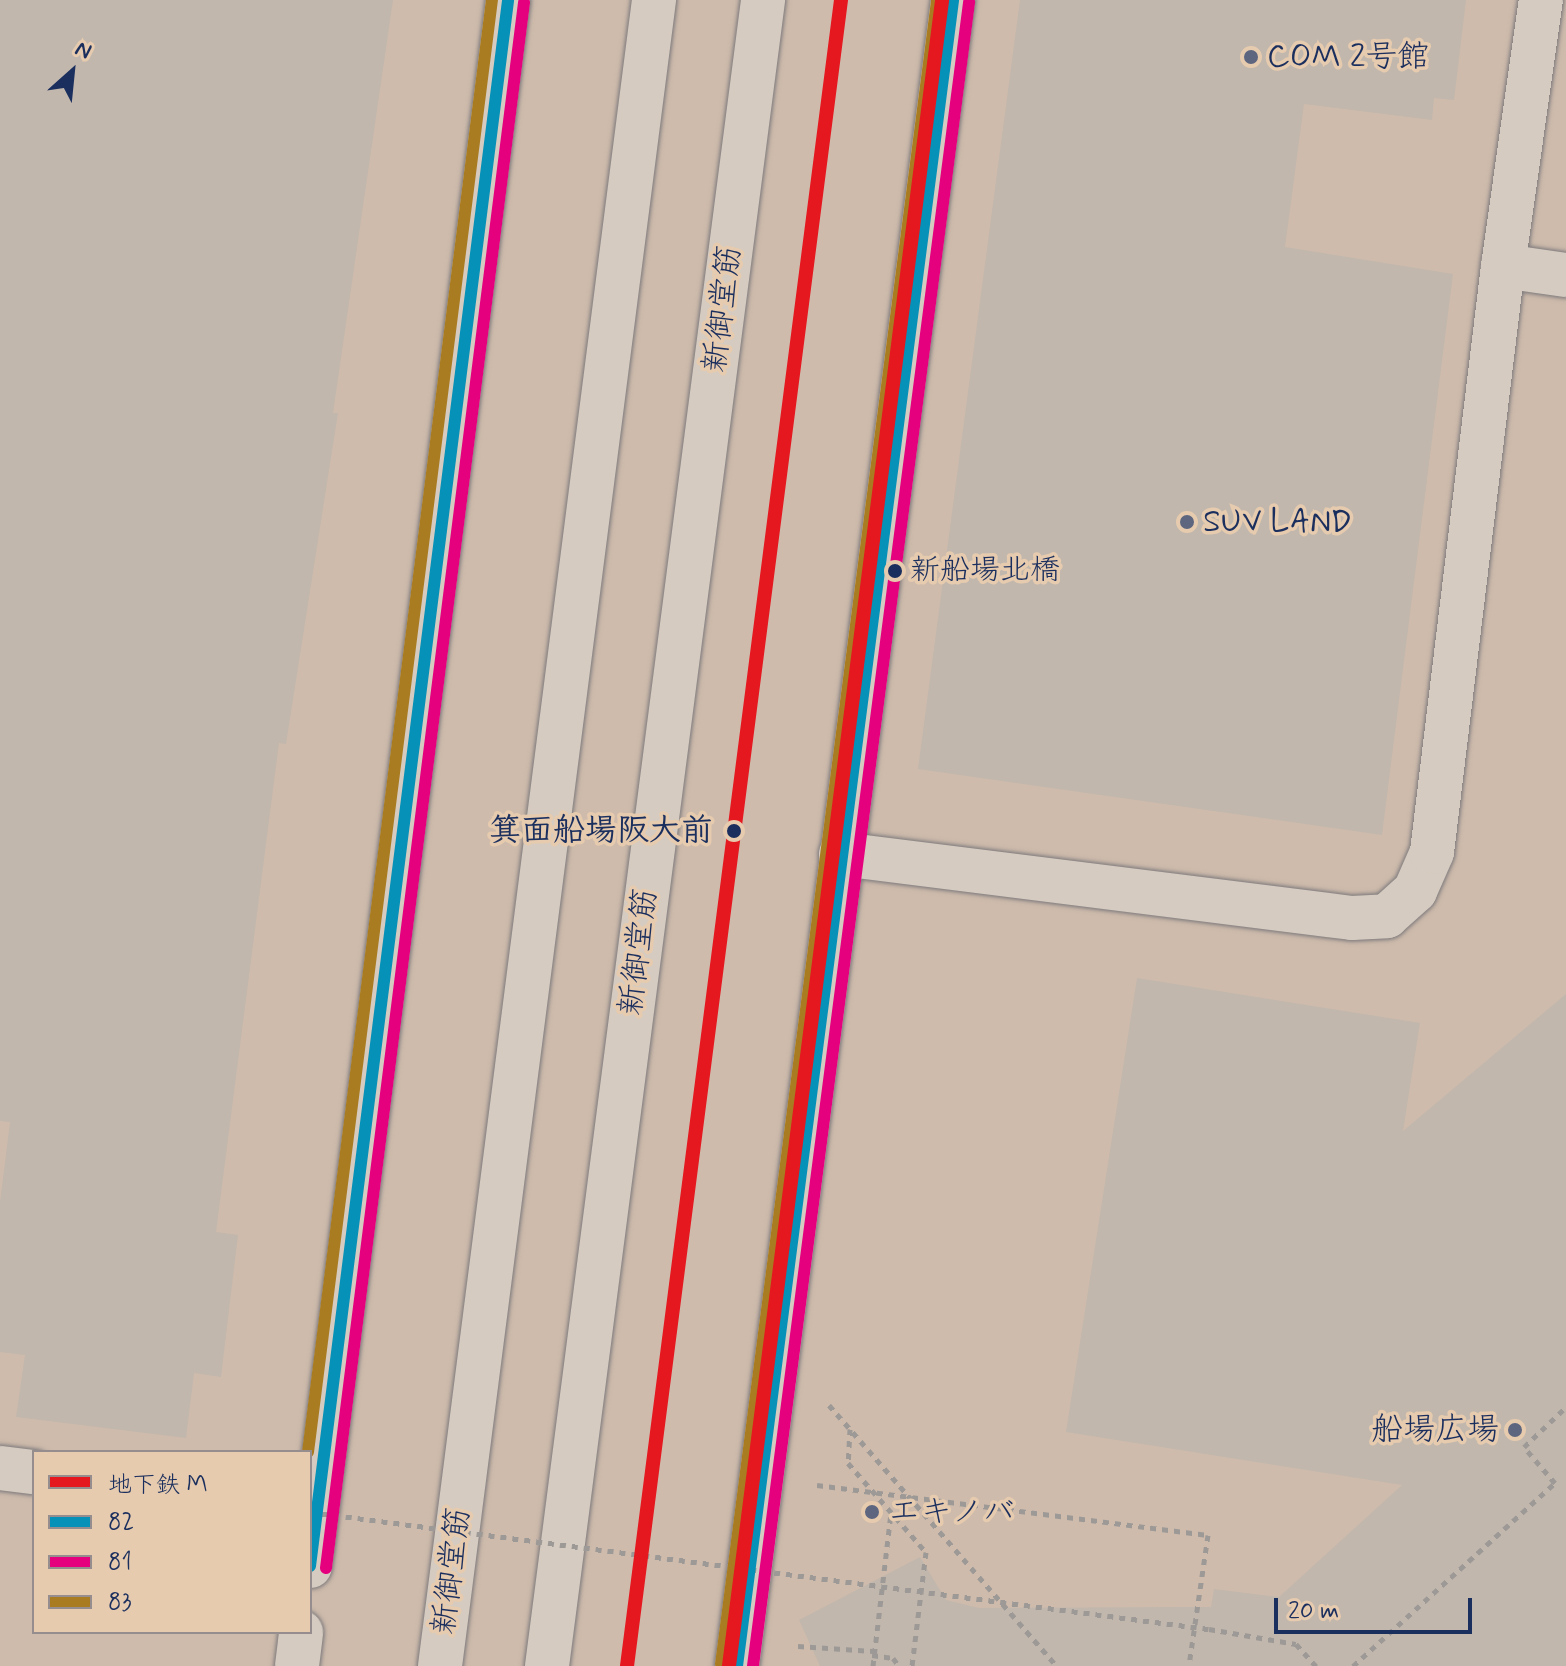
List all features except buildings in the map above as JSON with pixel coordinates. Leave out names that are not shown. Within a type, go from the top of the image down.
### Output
[{"type":"main road","points":[[313,1509],[508,0]]},
{"type":"main road","name":"新御堂筋","points":[[440,1666],[654,0]]},
{"type":"main road","name":"新御堂筋","points":[[547,1666],[763,0]]},
{"type":"main road","points":[[737,1666],[953,0]]},
{"type":"main road","points":[[841,854],[1352,918],[1387,916],[1415,891],[1432,852],[1503,266],[1541,0]]},
{"type":"main road","points":[[1503,266],[1566,275]]},
{"type":"main road","points":[[0,1468],[32,1472]]},
{"type":"main road","points":[[297,1666],[301,1634]]},
{"type":"path","points":[[821,1396],[1057,1666]]},
{"type":"path","points":[[1353,1666],[1555,1483],[1524,1447],[1566,1407]]},
{"type":"path","points":[[850,1428],[848,1463],[926,1552],[912,1666]]},
{"type":"path","points":[[806,1483],[1208,1535],[1189,1666]]},
{"type":"path","points":[[313,1509],[1209,1629],[1296,1644],[1313,1665]]},
{"type":"path","points":[[875,1666],[891,1513]]},
{"type":"path","points":[[872,1655],[877,1636]]},
{"type":"path","points":[[783,1644],[893,1658],[899,1666]]},
{"type":"shaded area","points":[[0,0],[1566,0],[1566,1666],[0,1666]]},
{"type":"metro line","name":"M","points":[[627,1666],[841,0]]},
{"type":"metro line","name":"M","points":[[729,1666],[942,0]]},
{"type":"transit line","name":"83","points":[[308,1450],[492,0]]},
{"type":"transit line","name":"82","points":[[312,1550],[508,0]]},
{"type":"transit line","name":"83","points":[[721,1664],[937,0]]},
{"type":"transit line","name":"82","points":[[737,1666],[953,0]]},
{"type":"transit line","name":"81","points":[[326,1568],[524,2]]},
{"type":"transit line","name":"81","points":[[753,1666],[969,2]]},
{"type":"place","name":"COM 2号館","points":[[1251,57]]},
{"type":"place","name":"SUV LAND","points":[[1187,522]]},
{"type":"place","name":"新船場北橋","points":[[895,571]]},
{"type":"place","name":"箕面船場阪大前","points":[[734,831]]},
{"type":"place","name":"船場広場","points":[[1515,1430]]},
{"type":"place","name":"エキノバ","points":[[872,1512]]}]
